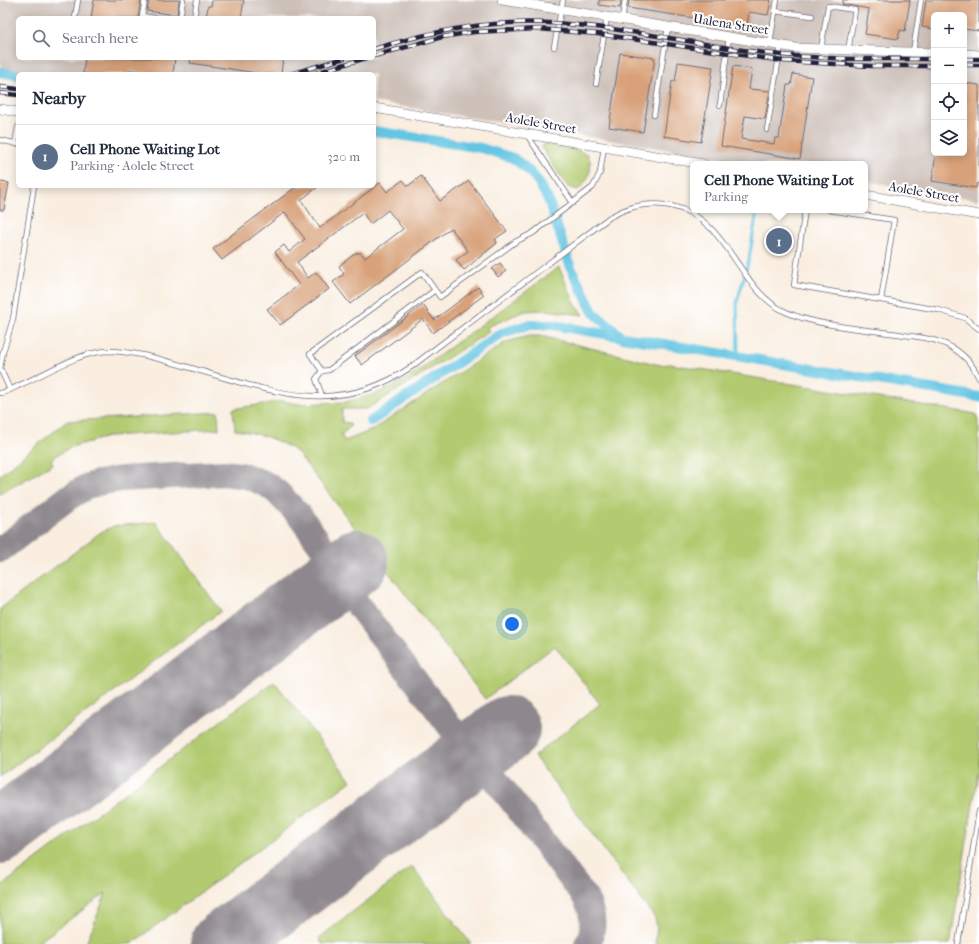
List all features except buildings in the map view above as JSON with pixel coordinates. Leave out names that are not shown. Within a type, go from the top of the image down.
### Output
[{"type":"street","name":"Ualena Street","points":[[502,0],[522,2],[561,10],[729,37],[821,50],[931,53]]},
{"type":"street","points":[[967,54],[979,55]]},
{"type":"street","name":"Aolele Street","points":[[376,108],[690,162]]},
{"type":"street","points":[[0,109],[16,112]]},
{"type":"street","name":"Aolele Street","points":[[868,196],[979,215]]},
{"type":"lane","points":[[75,16],[78,0]]},
{"type":"lane","points":[[142,16],[145,0]]},
{"type":"lane","points":[[180,16],[183,0]]},
{"type":"lane","points":[[194,16],[197,0]]},
{"type":"lane","points":[[554,47],[563,0]]},
{"type":"lane","points":[[622,20],[625,0]]},
{"type":"lane","points":[[770,43],[777,0]]},
{"type":"lane","points":[[913,52],[921,0]]},
{"type":"lane","points":[[821,50],[828,6],[855,10],[848,51]]},
{"type":"lane","points":[[775,11],[812,16]]},
{"type":"lane","points":[[596,84],[607,17]]},
{"type":"lane","points":[[654,115],[668,27]]},
{"type":"lane","points":[[720,105],[729,37]]},
{"type":"lane","points":[[767,130],[781,45]]},
{"type":"lane","points":[[526,134],[573,203]]},
{"type":"lane","points":[[0,140],[16,144]]},
{"type":"lane","points":[[322,371],[310,354],[422,272],[440,297],[515,242],[533,233],[562,212],[593,187],[597,180],[604,147]]},
{"type":"lane","points":[[10,390],[0,368],[1,352],[14,319],[34,188]]},
{"type":"lane","points":[[0,393],[10,390],[90,353],[108,351],[164,360],[289,395],[322,396],[363,390],[396,376],[610,217],[629,207],[650,204],[670,206],[690,213]]},
{"type":"lane","points":[[690,213],[705,223],[719,237],[758,289],[772,304],[796,317],[917,337],[943,343],[960,353],[970,363],[978,376]]},
{"type":"lane","points":[[805,213],[794,285],[939,310],[965,318],[979,329]]},
{"type":"lane","points":[[848,213],[894,220],[881,300]]},
{"type":"lane","points":[[322,396],[316,379],[322,371],[329,370],[435,290]]},
{"type":"lane","points":[[958,944],[979,811]]},
{"type":"shaded area","points":[[0,0],[979,0],[979,200],[868,182],[868,161],[738,161],[376,102],[376,72],[16,72],[16,80],[0,76]]},
{"type":"green space","points":[[544,144],[573,149],[587,154],[590,169],[582,187],[578,190],[568,187],[541,147]]},
{"type":"green space","points":[[559,267],[574,302],[583,315],[545,310],[525,311],[487,327],[489,332],[367,409],[342,409],[342,422],[349,423],[351,426],[341,435],[345,441],[372,430],[506,342],[529,336],[541,336],[660,365],[670,364],[976,414],[979,426],[979,768],[950,944],[655,944],[657,927],[655,918],[534,756],[600,704],[555,646],[485,699],[297,452],[268,437],[235,430],[233,409],[282,401],[298,404],[346,402],[378,393],[396,385],[417,372]]},
{"type":"green space","points":[[218,412],[219,429],[111,436],[71,447],[51,459],[53,464],[0,494],[0,475],[67,421]]},
{"type":"green space","points":[[156,522],[221,611],[0,777],[0,609],[101,532],[114,526]]},
{"type":"green space","points":[[274,681],[351,781],[131,944],[86,944],[106,893],[36,944],[0,944],[0,887]]},
{"type":"green space","points":[[412,866],[471,944],[322,944],[319,938]]},
{"type":"waterway","points":[[0,72],[16,75]]},
{"type":"waterway","points":[[376,131],[481,148],[513,158],[527,169],[537,180],[548,199],[571,268],[593,312],[623,338]]},
{"type":"waterway","points":[[738,357],[737,302],[749,259],[757,213]]},
{"type":"waterway","points":[[371,421],[502,333],[528,325],[552,325],[979,397]]},
{"type":"taxiway","points":[[0,550],[69,497],[88,486],[98,483],[121,479],[224,473],[246,476],[266,484],[277,492],[299,515],[323,548],[357,604],[452,729],[496,780],[585,897],[592,914],[592,932],[587,944]]},
{"type":"runway","points":[[0,831],[356,562]]},
{"type":"runway","points":[[223,944],[507,729]]},
{"type":"railway","points":[[376,48],[424,35],[458,28],[493,24],[542,23],[606,28],[734,49],[807,57],[850,59],[931,59]]},
{"type":"railway","points":[[376,55],[442,37],[474,32],[538,29],[598,34],[783,61],[871,66],[931,66]]},
{"type":"railway","points":[[967,59],[979,59]]},
{"type":"railway","points":[[298,72],[337,60]]},
{"type":"railway","points":[[319,72],[359,60]]},
{"type":"railway","points":[[967,65],[979,65]]},
{"type":"railway","points":[[0,87],[16,89]]},
{"type":"railway","points":[[0,93],[16,95]]},
{"type":"place","name":"Cell Phone Waiting Lot","points":[[779,241]]}]
